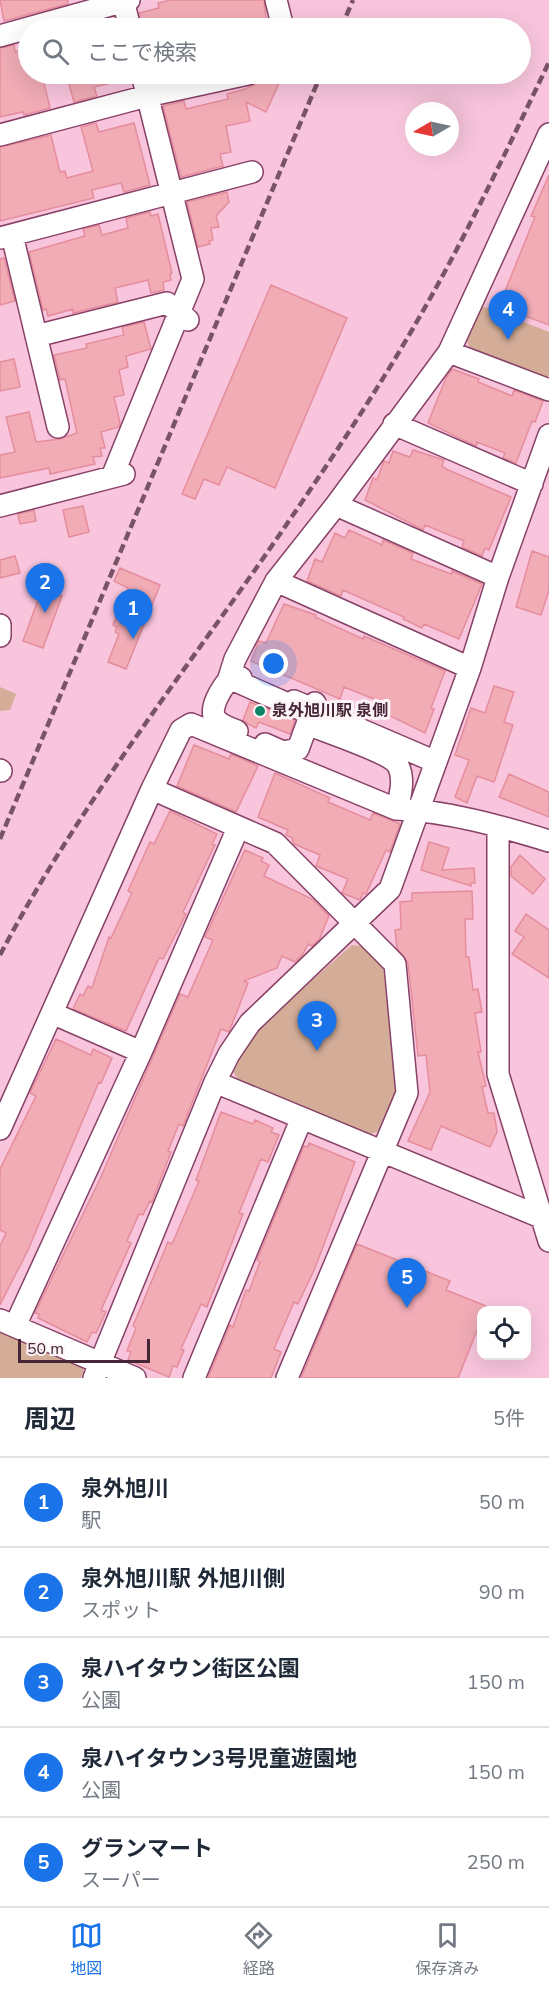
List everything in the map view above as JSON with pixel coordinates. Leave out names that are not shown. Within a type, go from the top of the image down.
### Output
[{"type":"street","points":[[62,18],[125,0],[128,18]]},
{"type":"street","points":[[276,0],[280,18]]},
{"type":"street","points":[[0,36],[18,31]]},
{"type":"street","points":[[0,506],[119,475],[183,316],[193,279],[144,84]]},
{"type":"street","points":[[0,135],[147,96],[202,84]]},
{"type":"street","points":[[207,721],[276,581],[336,505],[448,352],[549,134]]},
{"type":"street","points":[[58,427],[36,336],[6,236],[252,172]]},
{"type":"street","points":[[36,336],[166,303],[183,316]]},
{"type":"street","points":[[448,352],[549,390]]},
{"type":"street","points":[[394,424],[532,484]]},
{"type":"street","points":[[97,1371],[229,1054],[250,1023],[390,889],[470,668],[498,577],[549,435]]},
{"type":"street","points":[[336,505],[498,577]]},
{"type":"street","points":[[276,581],[470,668]]},
{"type":"street","points":[[0,625],[0,636]]},
{"type":"street","points":[[231,674],[310,711],[438,758]]},
{"type":"street","points":[[291,750],[310,711]]},
{"type":"street","points":[[310,711],[391,758],[400,771],[398,805]]},
{"type":"street","points":[[207,721],[398,805],[498,826],[549,841]]},
{"type":"street","points":[[0,1129],[54,1014],[152,789],[181,730],[191,724],[207,721],[219,723],[253,739],[291,750],[398,805]]},
{"type":"street","points":[[152,789],[275,843],[395,964],[407,1093],[287,1378]]},
{"type":"street","points":[[498,826],[498,1074],[549,1241]]},
{"type":"street","points":[[135,1378],[97,1371],[8,1323],[141,1052],[238,828]]},
{"type":"street","points":[[54,1014],[141,1052]]},
{"type":"street","points":[[215,1083],[543,1218]]},
{"type":"street","points":[[194,1378],[302,1120]]},
{"type":"shaded area","points":[[480,305],[549,332],[549,376],[544,378],[469,347],[465,334]]},
{"type":"shaded area","points":[[0,687],[16,694],[10,710],[0,711]]},
{"type":"shaded area","points":[[352,945],[367,947],[383,965],[396,1095],[380,1131],[367,1135],[240,1083],[232,1070],[253,1032]]},
{"type":"shaded area","points":[[0,1329],[80,1363],[84,1370],[81,1378],[0,1378]]},
{"type":"building","points":[[0,0],[68,0],[68,4],[4,21]]},
{"type":"building","points":[[171,0],[264,0],[266,18],[140,18],[139,13],[159,8],[158,3]]},
{"type":"building","points":[[14,45],[15,52],[18,51],[18,84],[44,84],[50,108],[24,115],[23,112],[0,117],[0,48]]},
{"type":"building","points":[[69,84],[108,84],[94,87],[97,96],[74,102]]},
{"type":"building","points":[[256,84],[279,84],[266,112],[246,102],[250,121],[226,126],[231,152],[220,154],[223,166],[181,177],[163,106],[184,101],[186,109],[228,99],[227,94]]},
{"type":"building","points":[[96,123],[99,132],[134,123],[150,185],[124,192],[121,183],[92,190],[94,198],[0,221],[0,147],[51,135],[60,172],[65,171],[67,178],[93,171],[81,127]]},
{"type":"building","points":[[549,175],[549,325],[499,306],[535,217],[531,216]]},
{"type":"building","points":[[227,192],[229,202],[216,216],[219,227],[211,228],[213,240],[209,241],[210,244],[198,247],[187,202]]},
{"type":"building","points":[[150,212],[151,216],[158,214],[172,273],[170,274],[171,280],[163,282],[164,290],[151,293],[148,280],[115,288],[118,302],[73,313],[73,309],[48,316],[46,309],[43,310],[29,252],[85,236],[83,229],[99,225],[102,235],[128,228],[126,218]]},
{"type":"building","points":[[4,258],[15,301],[0,305],[0,259]]},
{"type":"building","points":[[271,285],[347,318],[275,488],[227,467],[219,485],[204,479],[195,499],[182,494]]},
{"type":"building","points":[[144,322],[151,349],[126,356],[128,367],[119,370],[124,395],[114,397],[119,427],[101,432],[105,448],[100,448],[102,456],[93,457],[95,464],[50,474],[49,468],[0,478],[0,455],[15,452],[6,417],[29,412],[36,442],[60,439],[77,433],[65,379],[60,380],[54,355],[87,348],[86,344],[124,335],[122,327]]},
{"type":"building","points":[[14,359],[20,387],[0,391],[0,362]]},
{"type":"building","points":[[452,369],[479,379],[478,382],[512,396],[514,390],[543,401],[535,422],[532,421],[516,463],[503,458],[505,453],[477,442],[476,446],[428,423],[446,378]]},
{"type":"building","points":[[413,450],[444,460],[442,466],[446,469],[511,497],[489,550],[485,548],[482,556],[462,547],[464,541],[425,525],[423,530],[365,500],[373,478],[377,480],[384,461],[389,463],[393,451],[410,457]]},
{"type":"building","points":[[83,506],[89,532],[69,537],[63,510]]},
{"type":"building","points":[[34,510],[36,521],[20,524],[18,514]]},
{"type":"building","points":[[349,530],[382,545],[383,540],[413,553],[411,559],[451,574],[452,571],[482,584],[459,639],[424,624],[422,628],[403,619],[404,617],[343,590],[341,596],[307,581],[315,559],[322,562],[335,533],[345,538]]},
{"type":"building","points":[[532,551],[549,557],[549,590],[541,615],[516,607]]},
{"type":"building","points":[[15,556],[20,573],[0,578],[0,560]]},
{"type":"building","points":[[120,568],[160,585],[126,669],[108,662],[119,634],[115,632],[117,627],[113,625],[128,588],[114,581]]},
{"type":"building","points":[[42,589],[62,596],[43,648],[23,641]]},
{"type":"building","points":[[284,604],[316,615],[315,617],[363,639],[364,636],[445,671],[431,708],[434,709],[425,733],[376,709],[379,701],[344,687],[340,699],[251,661],[259,641],[266,643]]},
{"type":"building","points":[[494,686],[514,692],[504,722],[513,725],[494,782],[477,776],[467,803],[455,797],[469,760],[455,755],[471,708],[485,713]]},
{"type":"building","name":"泉外旭川駅 泉側","points":[[250,702],[295,720],[290,734],[259,722],[256,728],[243,720]]},
{"type":"building","points":[[194,745],[229,759],[231,754],[258,766],[236,812],[177,786]]},
{"type":"building","points":[[275,773],[330,798],[328,802],[370,820],[373,813],[400,824],[390,852],[386,850],[366,894],[363,893],[360,900],[342,893],[348,879],[316,866],[320,855],[294,844],[292,838],[286,835],[288,830],[258,817]]},
{"type":"building","points":[[509,774],[549,792],[549,817],[499,797]]},
{"type":"building","points":[[170,811],[217,834],[212,844],[215,845],[183,912],[186,914],[163,959],[159,958],[126,1031],[73,1009],[80,994],[83,996],[88,986],[92,988],[109,937],[111,938],[132,893],[128,891],[150,842],[154,844]]},
{"type":"building","points":[[429,842],[449,848],[442,870],[474,868],[475,883],[471,883],[471,886],[421,870]]},
{"type":"building","points":[[245,850],[263,858],[261,861],[269,865],[264,876],[312,899],[329,916],[319,940],[312,946],[308,944],[303,954],[295,962],[282,956],[277,968],[244,981],[248,983],[229,1032],[221,1029],[183,1126],[179,1124],[168,1151],[171,1152],[152,1202],[150,1201],[143,1215],[139,1214],[127,1241],[131,1243],[101,1310],[106,1312],[96,1333],[92,1332],[87,1342],[38,1318],[39,1314],[35,1313],[100,1179],[180,994],[188,997],[213,940],[205,937]]},
{"type":"building","points":[[520,855],[545,879],[533,894],[511,876],[511,867]]},
{"type":"building","points":[[472,891],[473,919],[465,919],[466,957],[469,957],[473,990],[478,989],[482,1012],[475,1013],[481,1052],[478,1052],[486,1086],[482,1087],[488,1113],[494,1113],[497,1132],[490,1147],[441,1126],[431,1150],[408,1141],[430,1092],[426,1055],[418,1056],[408,963],[397,948],[395,930],[401,929],[400,902],[412,901],[412,893]]},
{"type":"building","points":[[526,914],[549,930],[549,978],[512,954],[524,937],[515,931]]},
{"type":"building","points":[[56,1039],[91,1055],[93,1049],[112,1058],[101,1083],[99,1082],[28,1250],[0,1305],[0,1246],[6,1233],[0,1230],[0,1169],[36,1096],[30,1093]]},
{"type":"building","points":[[221,1112],[253,1124],[255,1120],[273,1128],[271,1132],[279,1135],[268,1162],[261,1159],[239,1213],[243,1214],[207,1307],[201,1304],[181,1349],[184,1350],[177,1367],[173,1366],[169,1377],[128,1360],[131,1352],[127,1351],[136,1328],[133,1326],[168,1242],[172,1244],[199,1181],[196,1180]]},
{"type":"building","points":[[309,1143],[355,1162],[315,1268],[298,1304],[294,1302],[274,1349],[281,1352],[271,1378],[208,1378],[230,1325],[233,1327],[246,1290],[249,1291],[260,1262],[257,1260],[304,1146],[308,1147]]},
{"type":"building","points":[[357,1244],[450,1281],[446,1290],[486,1306],[477,1306],[477,1330],[458,1378],[301,1378]]},
{"type":"railway","points":[[345,18],[353,0]]},
{"type":"railway","points":[[0,955],[64,845],[98,793],[280,534],[381,382],[449,264],[549,62]]},
{"type":"railway","points":[[0,839],[317,84]]},
{"type":"place","name":"泉ハイタウン3号児童遊園地","points":[[508,340]]},
{"type":"place","name":"泉外旭川駅 外旭川側","points":[[45,613]]},
{"type":"place","name":"泉外旭川","points":[[133,639]]},
{"type":"place","name":"泉外旭川駅 泉側","points":[[260,711]]},
{"type":"place","name":"泉ハイタウン街区公園","points":[[317,1051]]},
{"type":"place","name":"グランマート","points":[[407,1308]]}]
